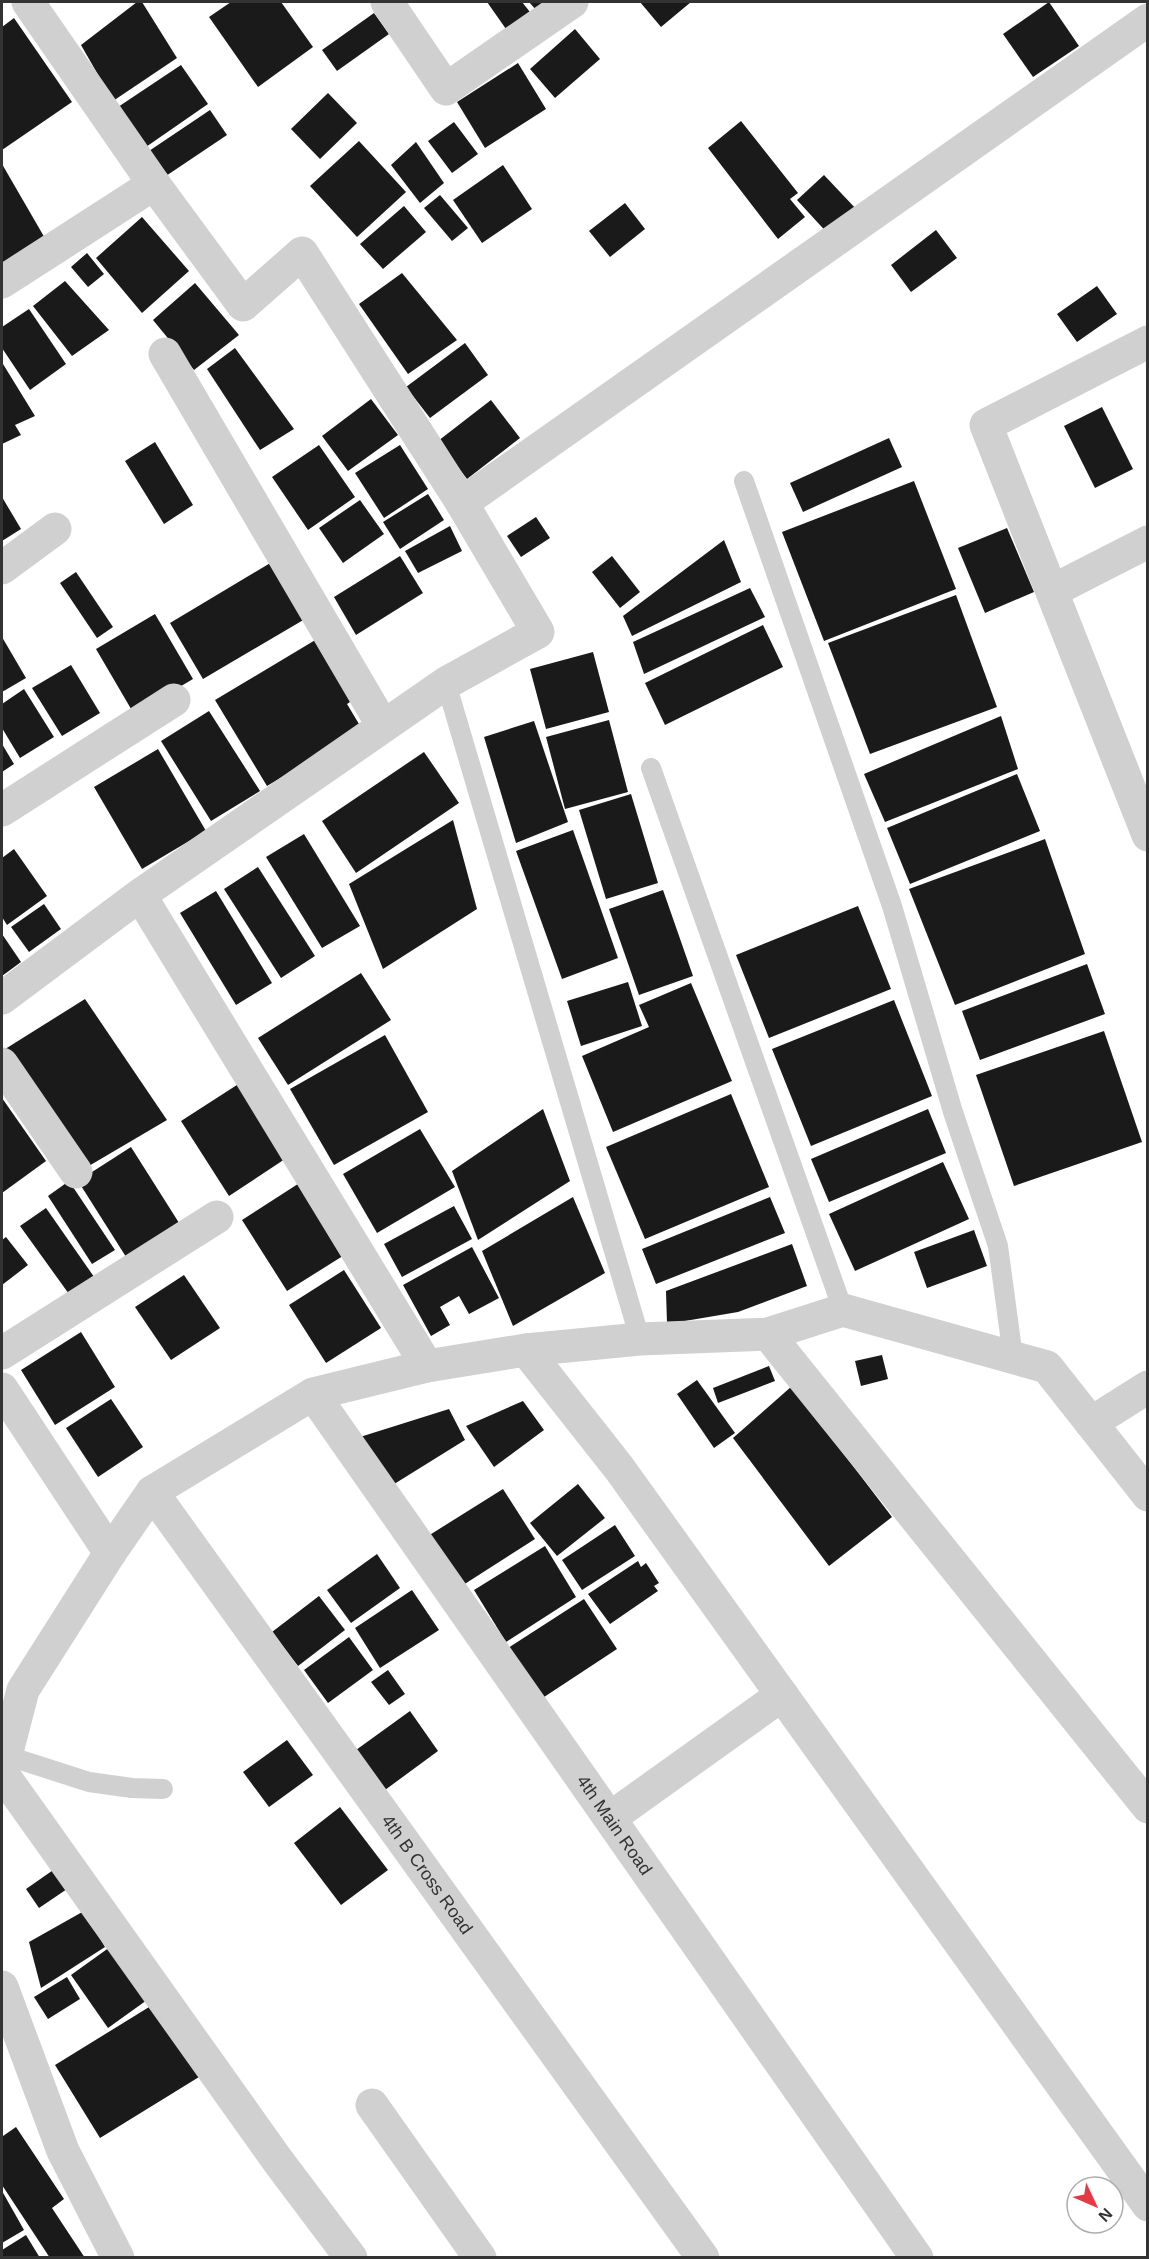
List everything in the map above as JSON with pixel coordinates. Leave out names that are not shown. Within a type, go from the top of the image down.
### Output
[{"type":"street","points":[[2,998],[140,895],[383,726],[446,683],[538,632],[462,502],[302,253],[243,305],[154,184],[28,2]]},
{"type":"street","points":[[387,2],[446,89],[572,2]]},
{"type":"street","points":[[462,502],[524,461],[1148,20]]},
{"type":"street","points":[[2,282],[154,184]]},
{"type":"street","points":[[1144,814],[986,425],[1148,342]]},
{"type":"street","points":[[165,354],[383,726]]},
{"type":"street","points":[[2,568],[55,529]]},
{"type":"street","points":[[1052,591],[1148,542]]},
{"type":"street","points":[[2,810],[174,700]]},
{"type":"street","points":[[140,895],[427,1366]]},
{"type":"street","points":[[2,1064],[76,1172]]},
{"type":"street","points":[[2,1353],[216,1217]]},
{"type":"street","points":[[351,2258],[271,2152],[3,1767],[23,1690],[110,1553],[152,1492],[313,1394],[427,1366],[526,1350],[640,1339],[768,1334],[843,1310],[1047,1367],[1148,1495]]},
{"type":"street","points":[[768,1334],[1143,1793]]},
{"type":"street","points":[[526,1350],[619,1468],[1148,2205]]},
{"type":"street","points":[[1091,1423],[1148,1387]]},
{"type":"street","points":[[2,1389],[110,1553]]},
{"type":"street","name":"4th Main Road","points":[[313,1394],[917,2258]]},
{"type":"street","name":"4th B Cross Road","points":[[152,1492],[703,2258]]},
{"type":"street","points":[[610,1818],[782,1695]]},
{"type":"street","points":[[2,1987],[63,2151],[118,2258]]},
{"type":"street","points":[[372,2105],[480,2258]]},
{"type":"lane","points":[[744,482],[892,906],[953,1112],[998,1246],[1013,1357]]},
{"type":"lane","points":[[446,683],[640,1339]]},
{"type":"lane","points":[[651,768],[843,1310]]},
{"type":"lane","points":[[3,1767],[132,1788],[163,1789]]},
{"type":"building","points":[[137,2],[142,2],[177,58],[113,101],[81,45]]},
{"type":"building","points":[[231,2],[281,2],[313,47],[258,87],[209,17]]},
{"type":"building","points":[[487,2],[522,2],[530,12],[506,29]]},
{"type":"building","points":[[529,2],[547,2],[537,11]]},
{"type":"building","points":[[640,2],[691,2],[661,27]]},
{"type":"building","points":[[1049,2],[1079,46],[1033,77],[1003,34]]},
{"type":"building","points":[[374,13],[389,34],[337,71],[322,50]]},
{"type":"building","points":[[14,18],[72,102],[2,150],[2,27]]},
{"type":"building","points":[[575,29],[600,59],[555,98],[530,69]]},
{"type":"building","points":[[518,63],[546,109],[485,148],[457,102]]},
{"type":"building","points":[[181,65],[208,104],[143,149],[115,109]]},
{"type":"building","points":[[328,93],[357,123],[320,159],[291,129]]},
{"type":"building","points":[[210,110],[227,135],[154,184],[149,151]]},
{"type":"building","points":[[741,121],[798,193],[790,199],[805,217],[778,239],[708,148]]},
{"type":"building","points":[[454,122],[478,154],[452,173],[428,141]]},
{"type":"building","points":[[359,141],[406,192],[357,237],[310,186]]},
{"type":"building","points":[[416,142],[444,183],[420,203],[391,165]]},
{"type":"building","points":[[2,164],[46,240],[2,267]]},
{"type":"building","points":[[503,165],[532,209],[482,243],[453,200]]},
{"type":"building","points":[[824,175],[858,211],[831,237],[797,200]]},
{"type":"building","points":[[440,195],[468,228],[452,241],[424,208]]},
{"type":"building","points":[[625,203],[645,229],[610,257],[589,231]]},
{"type":"building","points":[[404,206],[426,232],[383,269],[360,244]]},
{"type":"building","points":[[142,217],[189,271],[142,313],[96,258]]},
{"type":"building","points":[[936,230],[957,258],[911,292],[891,265]]},
{"type":"building","points":[[87,253],[104,274],[88,287],[71,267]]},
{"type":"building","points":[[402,273],[457,340],[408,374],[359,304]]},
{"type":"building","points":[[65,281],[109,330],[72,356],[33,306]]},
{"type":"building","points":[[195,283],[239,335],[194,370],[153,320]]},
{"type":"building","points":[[1097,286],[1117,314],[1077,342],[1057,314]]},
{"type":"building","points":[[29,309],[66,364],[30,390],[2,348],[2,327]]},
{"type":"building","points":[[465,343],[488,375],[430,418],[406,387]]},
{"type":"building","points":[[235,348],[294,429],[260,450],[207,369]]},
{"type":"building","points":[[3,364],[35,416],[15,425],[21,435],[2,444]]},
{"type":"building","points":[[371,399],[398,435],[348,471],[322,436]]},
{"type":"building","points":[[491,400],[520,438],[467,479],[438,441]]},
{"type":"building","points":[[1102,407],[1133,469],[1095,488],[1064,426]]},
{"type":"building","points":[[889,438],[902,467],[803,512],[790,483]]},
{"type":"building","points":[[155,442],[193,505],[164,524],[125,461]]},
{"type":"building","points":[[319,445],[355,497],[308,530],[272,477]]},
{"type":"building","points":[[400,445],[428,489],[384,518],[355,473]]},
{"type":"building","points":[[914,481],[956,589],[824,641],[782,532]]},
{"type":"building","points":[[428,494],[444,520],[400,549],[383,522]]},
{"type":"building","points":[[2,497],[21,529],[2,541]]},
{"type":"building","points":[[360,500],[384,534],[343,563],[319,528]]},
{"type":"building","points":[[536,517],[550,538],[521,557],[507,536]]},
{"type":"building","points":[[450,526],[462,551],[418,573],[405,551]]},
{"type":"building","points":[[1007,528],[1034,592],[985,613],[958,548]]},
{"type":"building","points":[[724,540],[741,582],[632,636],[623,616]]},
{"type":"building","points":[[400,556],[423,593],[356,635],[334,597]]},
{"type":"building","points":[[612,556],[640,592],[620,608],[592,572]]},
{"type":"building","points":[[272,562],[305,619],[203,679],[170,623]]},
{"type":"building","points":[[76,572],[113,627],[97,638],[60,583]]},
{"type":"building","points":[[750,588],[765,617],[644,674],[633,642]]},
{"type":"building","points":[[956,595],[997,707],[870,754],[828,643]]},
{"type":"building","points":[[155,614],[193,679],[134,714],[96,649]]},
{"type":"building","points":[[763,625],[783,667],[665,725],[645,683]]},
{"type":"building","points":[[322,636],[359,696],[347,704],[362,729],[267,786],[215,700]]},
{"type":"building","points":[[2,637],[26,678],[2,692]]},
{"type":"building","points":[[593,652],[609,712],[546,729],[530,669]]},
{"type":"building","points":[[71,665],[100,713],[62,736],[32,688]]},
{"type":"building","points":[[24,689],[54,737],[20,758],[2,728],[2,704]]},
{"type":"building","points":[[209,711],[260,791],[211,821],[161,741]]},
{"type":"building","points":[[1001,716],[1018,769],[885,822],[864,774]]},
{"type":"building","points":[[609,720],[628,792],[565,809],[546,737]]},
{"type":"building","points":[[534,721],[568,822],[516,843],[484,737]]},
{"type":"building","points":[[2,744],[14,764],[2,772]]},
{"type":"building","points":[[158,749],[206,831],[142,869],[94,787]]},
{"type":"building","points":[[424,752],[459,803],[356,873],[322,821]]},
{"type":"building","points":[[1017,774],[1040,831],[910,884],[887,828]]},
{"type":"building","points":[[631,794],[658,883],[606,899],[579,810]]},
{"type":"building","points":[[453,820],[477,909],[383,969],[349,884]]},
{"type":"building","points":[[573,830],[618,958],[562,979],[516,851]]},
{"type":"building","points":[[304,834],[360,926],[322,948],[266,857]]},
{"type":"building","points":[[1045,839],[1085,954],[955,1005],[909,889]]},
{"type":"building","points":[[14,849],[47,896],[7,925],[2,917],[2,858]]},
{"type":"building","points":[[258,867],[315,956],[281,978],[224,889]]},
{"type":"building","points":[[663,890],[693,976],[639,995],[609,909]]},
{"type":"building","points":[[216,891],[272,983],[236,1005],[180,913]]},
{"type":"building","points":[[44,904],[61,929],[29,952],[11,927]]},
{"type":"building","points":[[858,906],[891,989],[769,1038],[736,955]]},
{"type":"building","points":[[2,934],[21,962],[2,976]]},
{"type":"building","points":[[1087,964],[1105,1014],[980,1060],[962,1011]]},
{"type":"building","points":[[361,973],[391,1020],[288,1085],[258,1038]]},
{"type":"building","points":[[628,982],[642,1026],[581,1046],[567,1001]]},
{"type":"building","points":[[691,983],[732,1081],[613,1132],[582,1056],[649,1027],[639,1005]]},
{"type":"building","points":[[85,999],[167,1120],[82,1170],[2,1051]]},
{"type":"building","points":[[894,1000],[932,1096],[811,1146],[772,1049]]},
{"type":"building","points":[[1104,1031],[1142,1142],[1014,1186],[976,1075]]},
{"type":"building","points":[[385,1035],[428,1112],[334,1165],[290,1089]]},
{"type":"building","points":[[240,1083],[288,1157],[229,1196],[181,1121]]},
{"type":"building","points":[[731,1094],[769,1187],[645,1239],[606,1147]]},
{"type":"building","points":[[2,1098],[46,1161],[2,1193]]},
{"type":"building","points":[[543,1109],[570,1181],[478,1240],[452,1171]]},
{"type":"building","points":[[928,1109],[946,1153],[829,1202],[811,1159]]},
{"type":"building","points":[[420,1129],[455,1187],[377,1233],[343,1174]]},
{"type":"building","points":[[131,1147],[181,1226],[128,1260],[78,1181]]},
{"type":"building","points":[[943,1162],[969,1219],[855,1271],[829,1214]]},
{"type":"building","points":[[69,1181],[115,1250],[92,1264],[48,1196]]},
{"type":"building","points":[[301,1182],[346,1254],[287,1291],[242,1220]]},
{"type":"building","points":[[573,1197],[605,1273],[513,1326],[482,1251]]},
{"type":"building","points":[[770,1197],[785,1233],[656,1284],[642,1249]]},
{"type":"building","points":[[454,1206],[472,1239],[402,1277],[384,1244]]},
{"type":"building","points":[[46,1208],[99,1284],[74,1301],[20,1226]]},
{"type":"building","points":[[974,1230],[987,1266],[927,1288],[914,1252]]},
{"type":"building","points":[[6,1237],[28,1265],[2,1285],[2,1240]]},
{"type":"building","points":[[792,1244],[807,1286],[738,1312],[667,1324],[666,1291]]},
{"type":"building","points":[[472,1247],[499,1298],[469,1314],[459,1296],[440,1307],[450,1325],[431,1336],[403,1285]]},
{"type":"building","points":[[344,1270],[381,1328],[326,1363],[289,1305]]},
{"type":"building","points":[[184,1275],[220,1328],[171,1360],[135,1307]]},
{"type":"building","points":[[81,1332],[115,1387],[55,1425],[21,1370]]},
{"type":"building","points":[[882,1355],[888,1379],[861,1386],[855,1361]]},
{"type":"building","points":[[769,1366],[775,1381],[718,1403],[713,1388]]},
{"type":"building","points":[[697,1380],[735,1433],[714,1448],[677,1394]]},
{"type":"building","points":[[792,1386],[892,1517],[829,1566],[733,1438]]},
{"type":"building","points":[[111,1399],[143,1447],[98,1477],[66,1428]]},
{"type":"building","points":[[523,1401],[544,1430],[494,1467],[466,1426]]},
{"type":"building","points":[[449,1409],[465,1440],[391,1486],[360,1437]]},
{"type":"building","points":[[578,1484],[605,1518],[557,1556],[530,1523]]},
{"type":"building","points":[[503,1489],[535,1539],[460,1587],[428,1536]]},
{"type":"building","points":[[615,1525],[635,1556],[582,1590],[562,1560]]},
{"type":"building","points":[[545,1546],[576,1597],[506,1642],[474,1590]]},
{"type":"building","points":[[377,1554],[400,1588],[351,1623],[327,1590]]},
{"type":"building","points":[[638,1561],[641,1567],[646,1563],[659,1583],[654,1586],[658,1591],[610,1624],[588,1594]]},
{"type":"building","points":[[412,1590],[439,1630],[380,1668],[355,1628]]},
{"type":"building","points":[[319,1596],[345,1630],[298,1666],[272,1632]]},
{"type":"building","points":[[584,1599],[617,1649],[538,1701],[505,1650]]},
{"type":"building","points":[[349,1637],[373,1670],[328,1703],[304,1670]]},
{"type":"building","points":[[388,1670],[405,1694],[389,1705],[371,1682]]},
{"type":"building","points":[[410,1711],[438,1751],[385,1790],[356,1750]]},
{"type":"building","points":[[287,1740],[313,1775],[269,1807],[243,1772]]},
{"type":"building","points":[[340,1807],[388,1870],[341,1905],[294,1843]]},
{"type":"building","points":[[59,1866],[73,1885],[39,1908],[26,1889]]},
{"type":"building","points":[[84,1911],[105,1947],[41,1988],[29,1942]]},
{"type":"building","points":[[110,1947],[147,2000],[108,2028],[71,1975]]},
{"type":"building","points":[[67,1977],[80,1999],[48,2019],[34,1997]]},
{"type":"building","points":[[154,2004],[199,2077],[100,2138],[55,2065]]},
{"type":"building","points":[[16,2127],[64,2199],[52,2208],[85,2258],[50,2258],[2,2185],[2,2133],[3,2136]]},
{"type":"building","points":[[2,2191],[24,2230],[2,2243]]},
{"type":"building","points":[[26,2235],[40,2258],[2,2258],[2,2250]]}]
